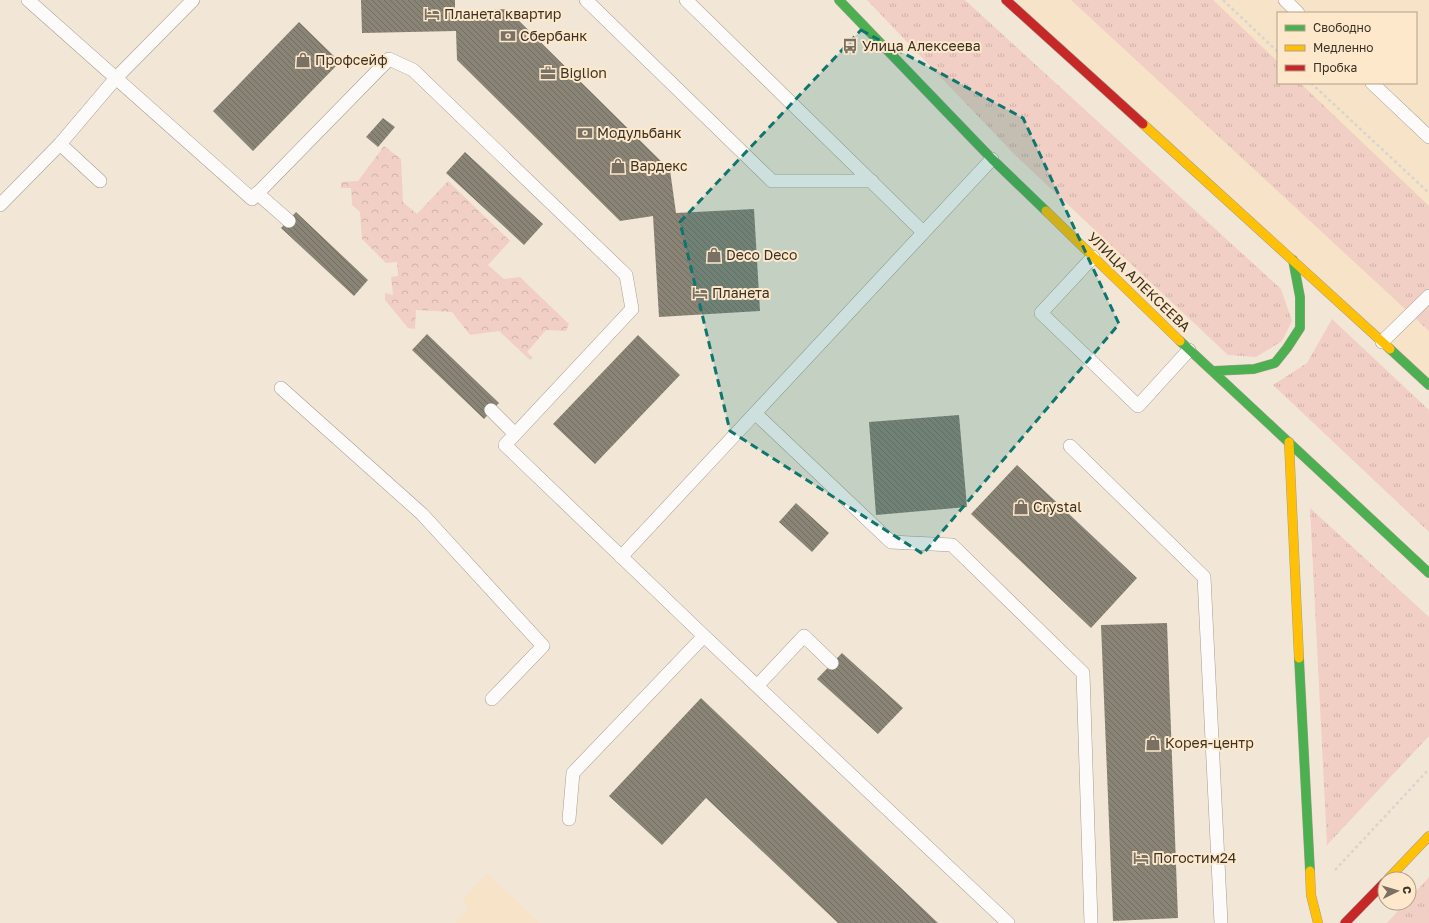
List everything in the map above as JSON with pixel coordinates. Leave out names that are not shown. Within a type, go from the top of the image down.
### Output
[{"type":"street","name":"УЛИЦА АЛЕКСЕЕВА","points":[[839,0],[992,160],[1189,350],[1429,573]]},
{"type":"street","points":[[1006,0],[1429,385]]},
{"type":"street","points":[[1213,371],[1254,369],[1276,363],[1287,348],[1300,328],[1300,297],[1293,260]]},
{"type":"street","points":[[1289,442],[1311,895],[1318,923]]},
{"type":"street","points":[[1396,871],[1429,836]]},
{"type":"street","points":[[1345,923],[1377,890]]},
{"type":"lane","points":[[28,0],[252,199],[389,59],[413,70],[626,276],[632,310],[505,445],[704,636],[1008,923]]},
{"type":"lane","points":[[0,205],[60,144],[116,78],[193,0]]},
{"type":"lane","points":[[586,0],[772,182],[872,181]]},
{"type":"lane","points":[[686,0],[923,232]]},
{"type":"lane","points":[[1285,0],[1297,12]]},
{"type":"lane","points":[[1373,84],[1429,137]]},
{"type":"lane","points":[[60,144],[100,181]]},
{"type":"lane","points":[[621,557],[923,232],[992,160]]},
{"type":"lane","points":[[258,193],[289,221]]},
{"type":"lane","points":[[1093,257],[1041,312],[1138,406],[1189,350]]},
{"type":"lane","points":[[1382,342],[1429,296]]},
{"type":"lane","points":[[281,388],[422,514],[543,646],[492,699]]},
{"type":"lane","points":[[491,410],[515,434]]},
{"type":"lane","points":[[755,413],[890,542],[952,545],[1084,672],[1091,923]]},
{"type":"lane","points":[[1070,446],[1204,577],[1221,923]]},
{"type":"lane","points":[[570,819],[573,773],[704,636]]},
{"type":"lane","points":[[757,686],[804,636],[832,663]]},
{"type":"path","points":[[1223,0],[1277,51]]},
{"type":"path","points":[[1312,84],[1429,194]]},
{"type":"path","points":[[1332,873],[1429,769]]},
{"type":"highlighted area","points":[[861,30],[1023,118],[1119,324],[923,554],[730,431],[680,222]]},
{"type":"shaded area","points":[[1006,0],[1429,0],[1429,385]]},
{"type":"shaded area","points":[[487,873],[540,923],[455,923],[469,907],[462,900]]},
{"type":"green space","points":[[867,0],[965,0],[1281,289],[1292,321],[1282,341],[1256,357],[1228,355],[1016,156]]},
{"type":"green space","points":[[1071,0],[1213,0],[1277,61],[1277,84],[1301,84],[1429,206],[1429,331]]},
{"type":"green space","points":[[384,146],[401,159],[403,202],[417,214],[448,181],[510,241],[488,265],[504,279],[520,277],[569,324],[566,331],[546,330],[527,352],[533,358],[530,360],[499,331],[470,335],[452,312],[416,310],[415,329],[408,328],[385,300],[385,293],[393,295],[391,277],[398,276],[397,262],[386,263],[362,239],[360,212],[352,205],[351,188],[341,188],[341,182],[358,181]]},
{"type":"green space","points":[[1332,319],[1429,410],[1429,532],[1273,385],[1307,363]]},
{"type":"green space","points":[[1310,508],[1429,617],[1429,736],[1327,845]]},
{"type":"green space","points":[[1429,877],[1429,923],[1387,923],[1398,911],[1417,911],[1417,890]]},
{"type":"building","points":[[361,0],[455,0],[455,12],[507,9],[670,170],[676,213],[754,209],[760,311],[659,317],[653,216],[620,221],[457,60],[456,31],[362,33]]},
{"type":"building","points":[[299,22],[340,62],[253,151],[213,111]]},
{"type":"building","points":[[383,118],[395,127],[378,147],[366,137]]},
{"type":"building","points":[[465,152],[543,224],[524,245],[446,173]]},
{"type":"building","points":[[296,212],[368,280],[354,296],[281,228]]},
{"type":"building","points":[[427,334],[499,403],[484,419],[412,350]]},
{"type":"building","points":[[638,335],[680,375],[595,464],[553,424]]},
{"type":"building","points":[[959,415],[967,507],[876,515],[869,422]]},
{"type":"building","points":[[1017,465],[1137,578],[1091,628],[971,514]]},
{"type":"building","points":[[796,503],[829,533],[812,552],[779,522]]},
{"type":"building","points":[[1167,623],[1178,918],[1113,921],[1101,625]]},
{"type":"building","points":[[842,653],[903,708],[878,734],[817,679]]},
{"type":"building","points":[[701,698],[938,923],[838,923],[706,798],[662,845],[609,796]]},
{"type":"traffic: fast","points":[[839,0],[992,159],[1046,211]]},
{"type":"traffic: fast","points":[[1213,371],[1254,369],[1275,363],[1287,348],[1300,328],[1300,297],[1293,260]]},
{"type":"traffic: fast","points":[[1180,341],[1429,573]]},
{"type":"traffic: fast","points":[[1390,349],[1429,385]]},
{"type":"traffic: fast","points":[[1299,658],[1310,871]]},
{"type":"traffic: slow","points":[[1143,124],[1390,349]]},
{"type":"traffic: slow","points":[[1046,211],[1180,341]]},
{"type":"traffic: slow","points":[[1289,442],[1299,658]]},
{"type":"traffic: slow","points":[[1396,871],[1429,836]]},
{"type":"traffic: slow","points":[[1310,871],[1311,895],[1318,923]]},
{"type":"traffic: jam","points":[[1006,0],[1143,124]]},
{"type":"traffic: jam","points":[[1345,923],[1377,890]]},
{"type":"place","name":"Планета квартир","points":[[432,14]]},
{"type":"place","name":"Сбербанк","points":[[508,36]]},
{"type":"place","name":"Улица Алексеева","points":[[850,46]]},
{"type":"place","name":"Профсейф","points":[[303,60]]},
{"type":"place","name":"Biglion","points":[[548,73]]},
{"type":"place","name":"Модульбанк","points":[[585,133]]},
{"type":"place","name":"Вардекс","points":[[618,166]]},
{"type":"place","name":"Deco Deco","points":[[714,255]]},
{"type":"place","name":"Планета","points":[[700,293]]},
{"type":"place","name":"Crystal","points":[[1021,507]]},
{"type":"place","name":"Корея-центр","points":[[1153,743]]},
{"type":"place","name":"Погостим24","points":[[1141,858]]}]
